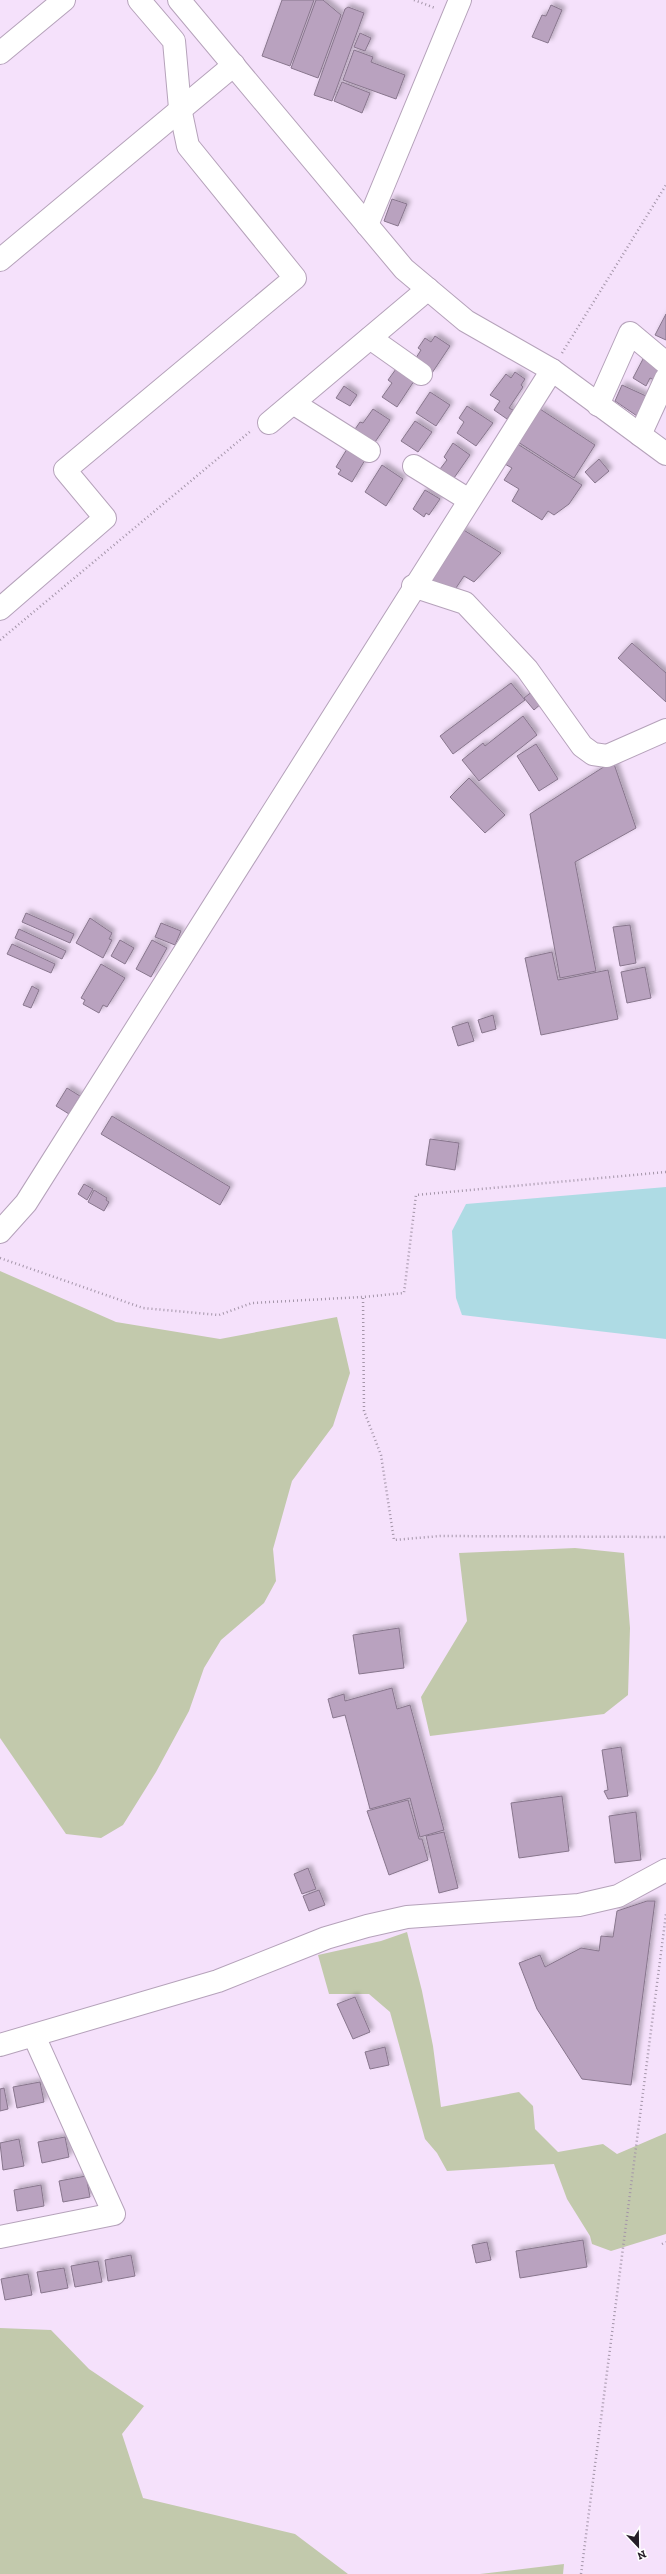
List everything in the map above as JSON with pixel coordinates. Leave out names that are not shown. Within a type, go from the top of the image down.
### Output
[{"type":"street","points":[[0,53],[64,0]]},
{"type":"street","points":[[0,609],[106,518],[65,470],[295,278],[188,146],[180,108],[174,41],[139,0]]},
{"type":"street","points":[[179,0],[404,269],[466,321],[552,370],[666,454]]},
{"type":"street","points":[[367,224],[460,0]]},
{"type":"street","points":[[0,260],[180,108],[234,65]]},
{"type":"street","points":[[269,423],[428,289]]},
{"type":"street","points":[[598,405],[630,333],[666,363]]},
{"type":"street","points":[[370,338],[421,374]]},
{"type":"street","points":[[0,1232],[31,1196],[414,586],[552,370]]},
{"type":"street","points":[[640,435],[666,378]]},
{"type":"street","points":[[293,403],[369,451]]},
{"type":"street","points":[[414,466],[469,500]]},
{"type":"street","points":[[414,586],[465,604],[527,669],[582,746],[593,754],[607,756],[666,730]]},
{"type":"street","points":[[0,2045],[218,1981],[326,1938],[367,1926],[407,1916],[579,1905],[618,1896],[666,1870]]},
{"type":"street","points":[[0,2237],[114,2214],[34,2036]]},
{"type":"path","points":[[552,370],[666,185]]},
{"type":"path","points":[[0,640],[255,427],[269,423]]},
{"type":"path","points":[[0,1258],[143,1308],[219,1315],[252,1303],[363,1297],[404,1293],[416,1195],[666,1172]]},
{"type":"path","points":[[363,1297],[364,1411],[381,1455],[394,1540],[440,1536],[666,1537]]},
{"type":"path","points":[[581,2574],[666,1914]]},
{"type":"path","points":[[662,2244],[666,2242]]},
{"type":"shaded area","points":[[666,1187],[666,1339],[462,1315],[456,1298],[452,1231],[466,1204]]},
{"type":"shaded area","points":[[0,1271],[116,1322],[220,1339],[337,1317],[350,1373],[333,1426],[292,1481],[273,1549],[276,1581],[264,1603],[221,1640],[204,1668],[189,1711],[156,1772],[123,1825],[101,1838],[66,1834],[0,1738]]},
{"type":"shaded area","points":[[575,1548],[624,1553],[630,1628],[628,1695],[604,1714],[430,1736],[421,1697],[467,1621],[459,1553]]},
{"type":"shaded area","points":[[407,1932],[422,1991],[433,2046],[441,2107],[519,2092],[533,2106],[535,2129],[558,2152],[603,2144],[617,2154],[666,2133],[666,2234],[611,2251],[592,2244],[590,2236],[567,2199],[554,2164],[447,2171],[437,2153],[425,2139],[390,2012],[369,1994],[329,1994],[318,1955],[381,1941]]},
{"type":"shaded area","points":[[0,2328],[51,2330],[89,2369],[144,2406],[122,2434],[143,2498],[295,2534],[348,2574],[0,2574]]},
{"type":"shaded area","points":[[564,2564],[563,2574],[480,2574]]},
{"type":"building","points":[[282,0],[314,0],[290,66],[262,56]]},
{"type":"building","points":[[316,0],[323,0],[341,15],[318,78],[291,68]]},
{"type":"building","points":[[551,5],[562,10],[548,43],[532,37],[542,15],[546,16]]},
{"type":"building","points":[[348,7],[364,13],[332,101],[314,95],[345,9]]},
{"type":"building","points":[[360,33],[371,38],[365,51],[354,47]]},
{"type":"building","points":[[354,50],[373,57],[371,62],[405,75],[396,99],[343,80]]},
{"type":"building","points":[[342,82],[370,93],[362,113],[334,101]]},
{"type":"building","points":[[392,199],[407,204],[398,226],[384,221]]},
{"type":"building","points":[[666,314],[666,340],[655,335]]},
{"type":"building","points":[[435,336],[450,346],[432,373],[414,361],[421,350],[418,348],[425,338],[431,342]]},
{"type":"building","points":[[643,359],[660,368],[654,380],[650,378],[646,386],[633,378]]},
{"type":"building","points":[[396,369],[414,381],[397,407],[382,397],[392,383],[388,380]]},
{"type":"building","points":[[515,372],[525,379],[521,385],[523,387],[509,408],[513,410],[507,419],[494,410],[500,401],[490,395],[506,374],[511,378]]},
{"type":"building","points":[[622,385],[646,396],[637,416],[615,401]]},
{"type":"building","points":[[344,386],[357,395],[350,406],[336,398]]},
{"type":"building","points":[[430,392],[450,405],[436,426],[416,413]]},
{"type":"building","points":[[467,406],[493,423],[476,446],[457,433],[464,422],[459,418]]},
{"type":"building","points":[[373,409],[390,420],[373,445],[353,432],[360,422],[363,423]]},
{"type":"building","points":[[540,409],[595,445],[574,478],[518,442]]},
{"type":"building","points":[[415,421],[432,432],[418,452],[401,441]]},
{"type":"building","points":[[453,443],[470,455],[454,478],[440,469],[447,460],[444,457]]},
{"type":"building","points":[[516,443],[582,485],[569,504],[554,515],[548,511],[542,520],[512,501],[519,489],[504,480],[512,468],[503,463]]},
{"type":"building","points":[[347,449],[365,460],[352,482],[338,474],[341,470],[336,467]]},
{"type":"building","points":[[599,459],[609,471],[595,483],[585,472]]},
{"type":"building","points":[[382,465],[403,479],[386,506],[365,492]]},
{"type":"building","points":[[425,490],[440,499],[429,515],[426,513],[424,517],[413,509]]},
{"type":"building","points":[[462,529],[501,553],[474,582],[464,576],[452,594],[430,581]]},
{"type":"building","points":[[632,643],[666,673],[666,702],[618,658]]},
{"type":"building","points":[[511,683],[525,700],[453,754],[440,736]]},
{"type":"building","points":[[534,690],[543,702],[534,710],[524,698]]},
{"type":"building","points":[[523,716],[537,735],[479,781],[462,760],[483,743],[485,746]]},
{"type":"building","points":[[536,744],[558,779],[539,791],[517,756]]},
{"type":"building","points":[[613,761],[636,828],[575,862],[596,971],[560,978],[530,814]]},
{"type":"building","points":[[469,778],[505,815],[485,833],[450,797]]},
{"type":"building","points":[[26,913],[74,934],[70,943],[22,922]]},
{"type":"building","points":[[90,918],[112,933],[109,939],[112,940],[103,958],[76,943]]},
{"type":"building","points":[[161,923],[181,931],[175,945],[155,937]]},
{"type":"building","points":[[630,925],[636,963],[620,966],[613,927]]},
{"type":"building","points":[[19,929],[66,951],[62,959],[15,938]]},
{"type":"building","points":[[120,940],[134,948],[125,964],[111,956]]},
{"type":"building","points":[[152,940],[167,948],[151,977],[136,969]]},
{"type":"building","points":[[12,944],[55,964],[51,973],[7,954]]},
{"type":"building","points":[[552,952],[558,980],[608,970],[618,1019],[541,1035],[525,958]]},
{"type":"building","points":[[101,964],[125,978],[107,1007],[103,1005],[99,1013],[83,1004],[85,1000],[81,998]]},
{"type":"building","points":[[645,967],[651,998],[627,1003],[621,972]]},
{"type":"building","points":[[32,986],[39,990],[31,1008],[23,1005]]},
{"type":"building","points":[[493,1015],[496,1029],[482,1033],[478,1020]]},
{"type":"building","points":[[468,1022],[474,1041],[458,1046],[452,1027]]},
{"type":"building","points":[[67,1088],[80,1096],[69,1114],[56,1106]]},
{"type":"building","points":[[112,1116],[230,1187],[220,1205],[101,1134]]},
{"type":"building","points":[[430,1139],[459,1143],[455,1170],[426,1165]]},
{"type":"building","points":[[84,1184],[93,1189],[87,1200],[78,1194]]},
{"type":"building","points":[[94,1190],[107,1198],[106,1200],[109,1202],[104,1211],[88,1202]]},
{"type":"building","points":[[399,1628],[404,1668],[359,1674],[353,1635]]},
{"type":"building","points":[[392,1688],[397,1709],[410,1705],[444,1830],[420,1837],[410,1798],[370,1809],[345,1715],[333,1718],[328,1699],[344,1694],[345,1701]]},
{"type":"building","points":[[621,1747],[628,1796],[608,1799],[604,1791],[608,1790],[602,1750]]},
{"type":"building","points":[[562,1796],[569,1851],[519,1858],[511,1803]]},
{"type":"building","points":[[408,1800],[419,1839],[422,1839],[428,1860],[389,1875],[367,1811]]},
{"type":"building","points":[[636,1812],[641,1860],[615,1863],[609,1816]]},
{"type":"building","points":[[444,1832],[458,1888],[439,1893],[426,1836]]},
{"type":"building","points":[[308,1868],[316,1889],[302,1894],[294,1874]]},
{"type":"building","points":[[319,1890],[325,1905],[309,1911],[303,1896]]},
{"type":"building","points":[[647,1901],[655,1901],[631,2085],[582,2079],[537,2009],[519,1963],[540,1955],[545,1967],[581,1948],[599,1951],[601,1936],[613,1937],[617,1911]]},
{"type":"building","points":[[355,1997],[370,2032],[353,2039],[337,2004]]},
{"type":"building","points":[[385,2047],[389,2065],[370,2069],[365,2052]]},
{"type":"building","points":[[40,2082],[44,2102],[17,2108],[13,2087]]},
{"type":"building","points":[[4,2088],[8,2109],[0,2111],[0,2089]]},
{"type":"building","points":[[65,2137],[69,2157],[42,2163],[38,2142]]},
{"type":"building","points":[[19,2139],[24,2166],[3,2170],[0,2143]]},
{"type":"building","points":[[86,2176],[90,2197],[63,2202],[59,2181]]},
{"type":"building","points":[[41,2185],[44,2206],[17,2211],[14,2190]]},
{"type":"building","points":[[583,2240],[587,2267],[520,2278],[516,2251]]},
{"type":"building","points":[[487,2242],[491,2260],[476,2263],[472,2245]]},
{"type":"building","points":[[131,2255],[135,2276],[108,2281],[105,2260]]},
{"type":"building","points":[[98,2261],[102,2282],[75,2287],[71,2266]]},
{"type":"building","points":[[64,2268],[68,2288],[41,2293],[37,2272]]},
{"type":"building","points":[[28,2274],[32,2295],[5,2300],[1,2279]]}]
